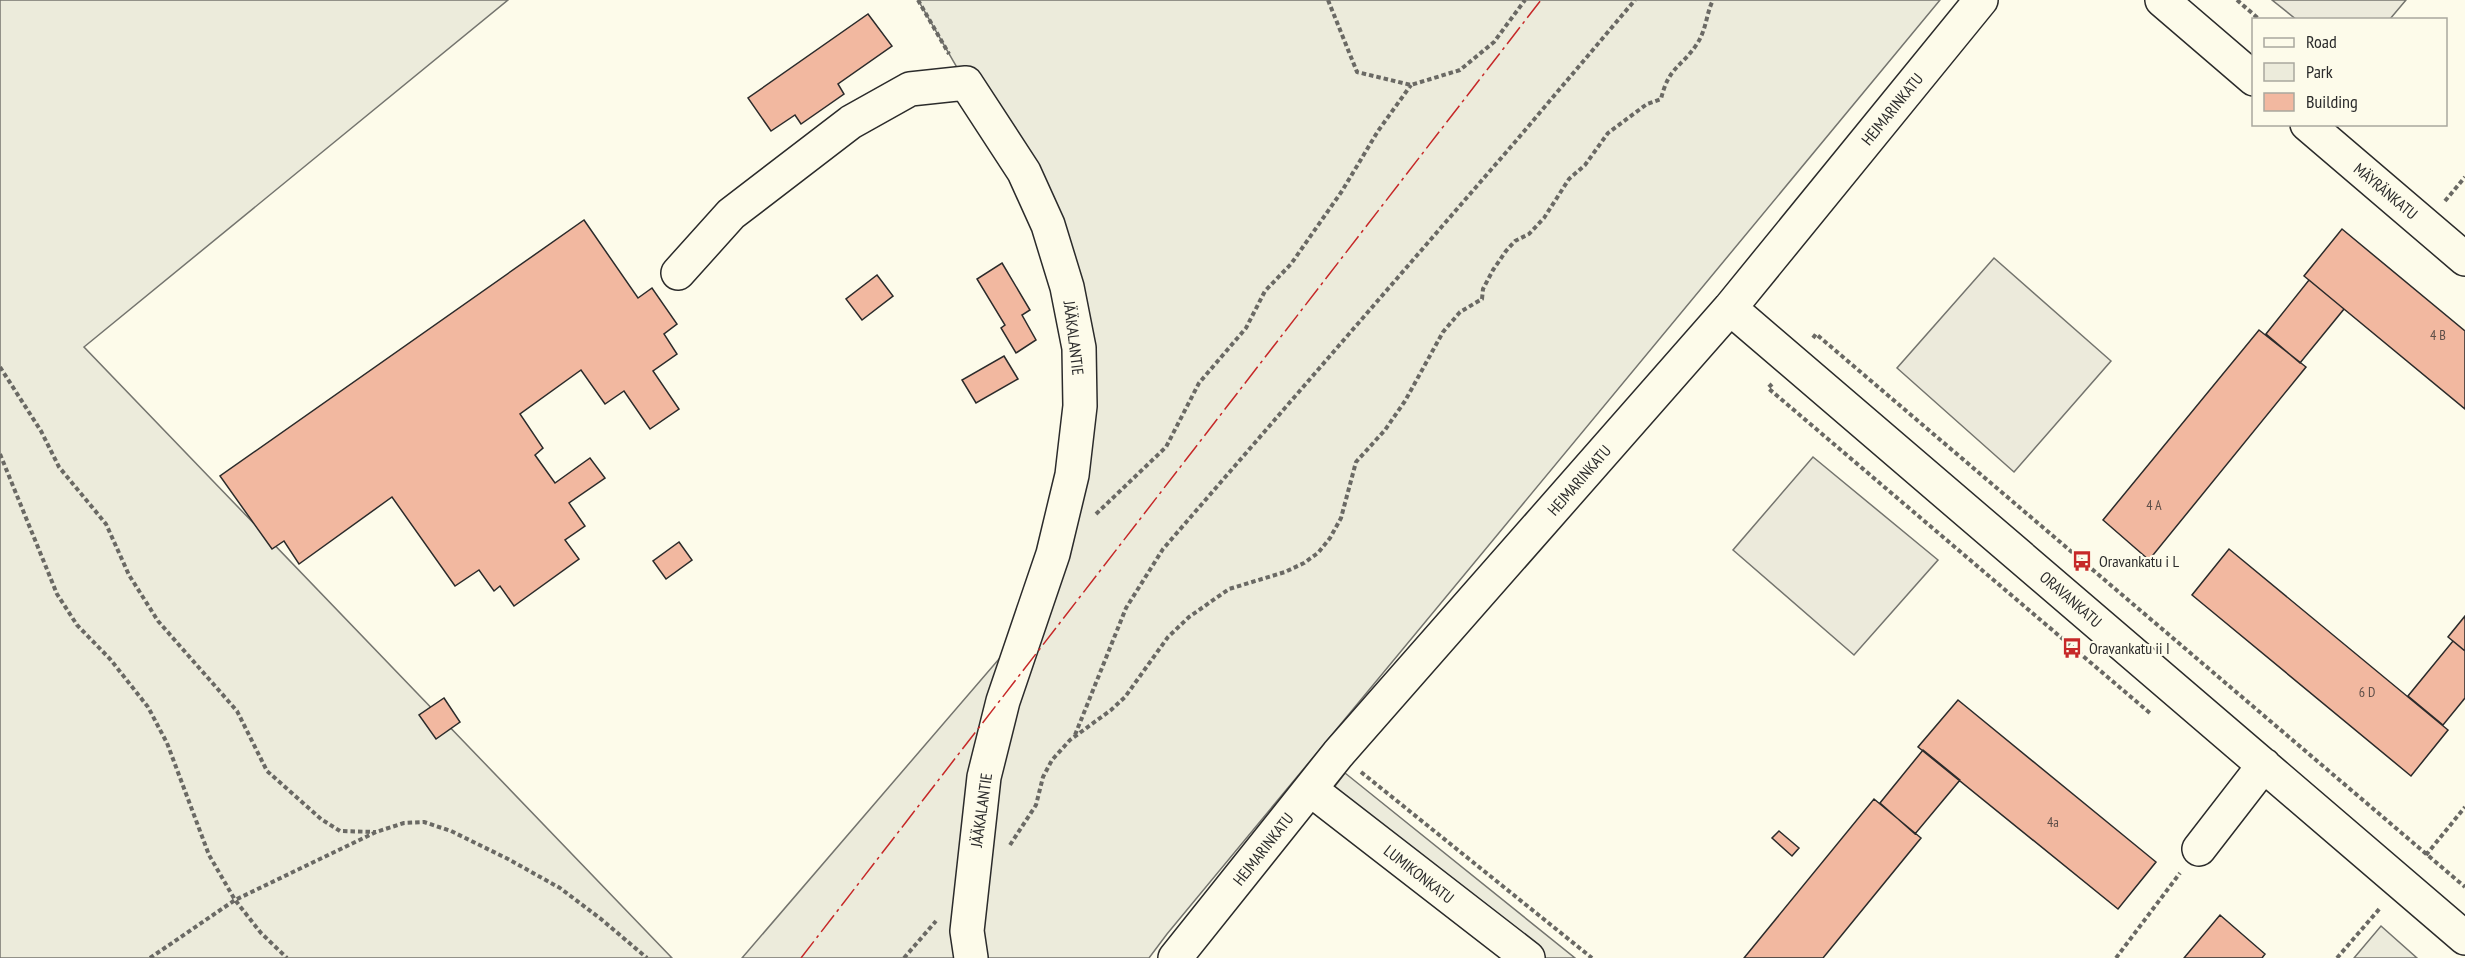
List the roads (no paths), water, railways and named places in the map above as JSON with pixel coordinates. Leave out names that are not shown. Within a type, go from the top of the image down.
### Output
[{"type":"street","name":"HEJMARINKATU","points":[[1175,958],[1338,754],[1730,308],[1981,0]]},
{"type":"street","points":[[2162,0],[2252,78]]},
{"type":"street","name":"JÄÄKALANTIE","points":[[678,273],[731,214],[851,122],[910,89],[966,83],[1024,172],[1048,225],[1067,287],[1079,348],[1080,406],[1072,475],[1053,554],[1003,701],[984,777],[967,931],[971,958]]},
{"type":"street","name":"MÄYRÄNKATU","points":[[2309,126],[2465,259]]},
{"type":"street","name":"ORAVANKATU","points":[[1730,308],[2465,938]]},
{"type":"street","points":[[2199,849],[2264,765]]},
{"type":"street","name":"LUMIKONKATU","points":[[1310,789],[1528,958]]},
{"type":"place","name":"Oravankatu i L","points":[[2082,561]]},
{"type":"place","name":"Oravankatu ii I","points":[[2072,648]]}]
